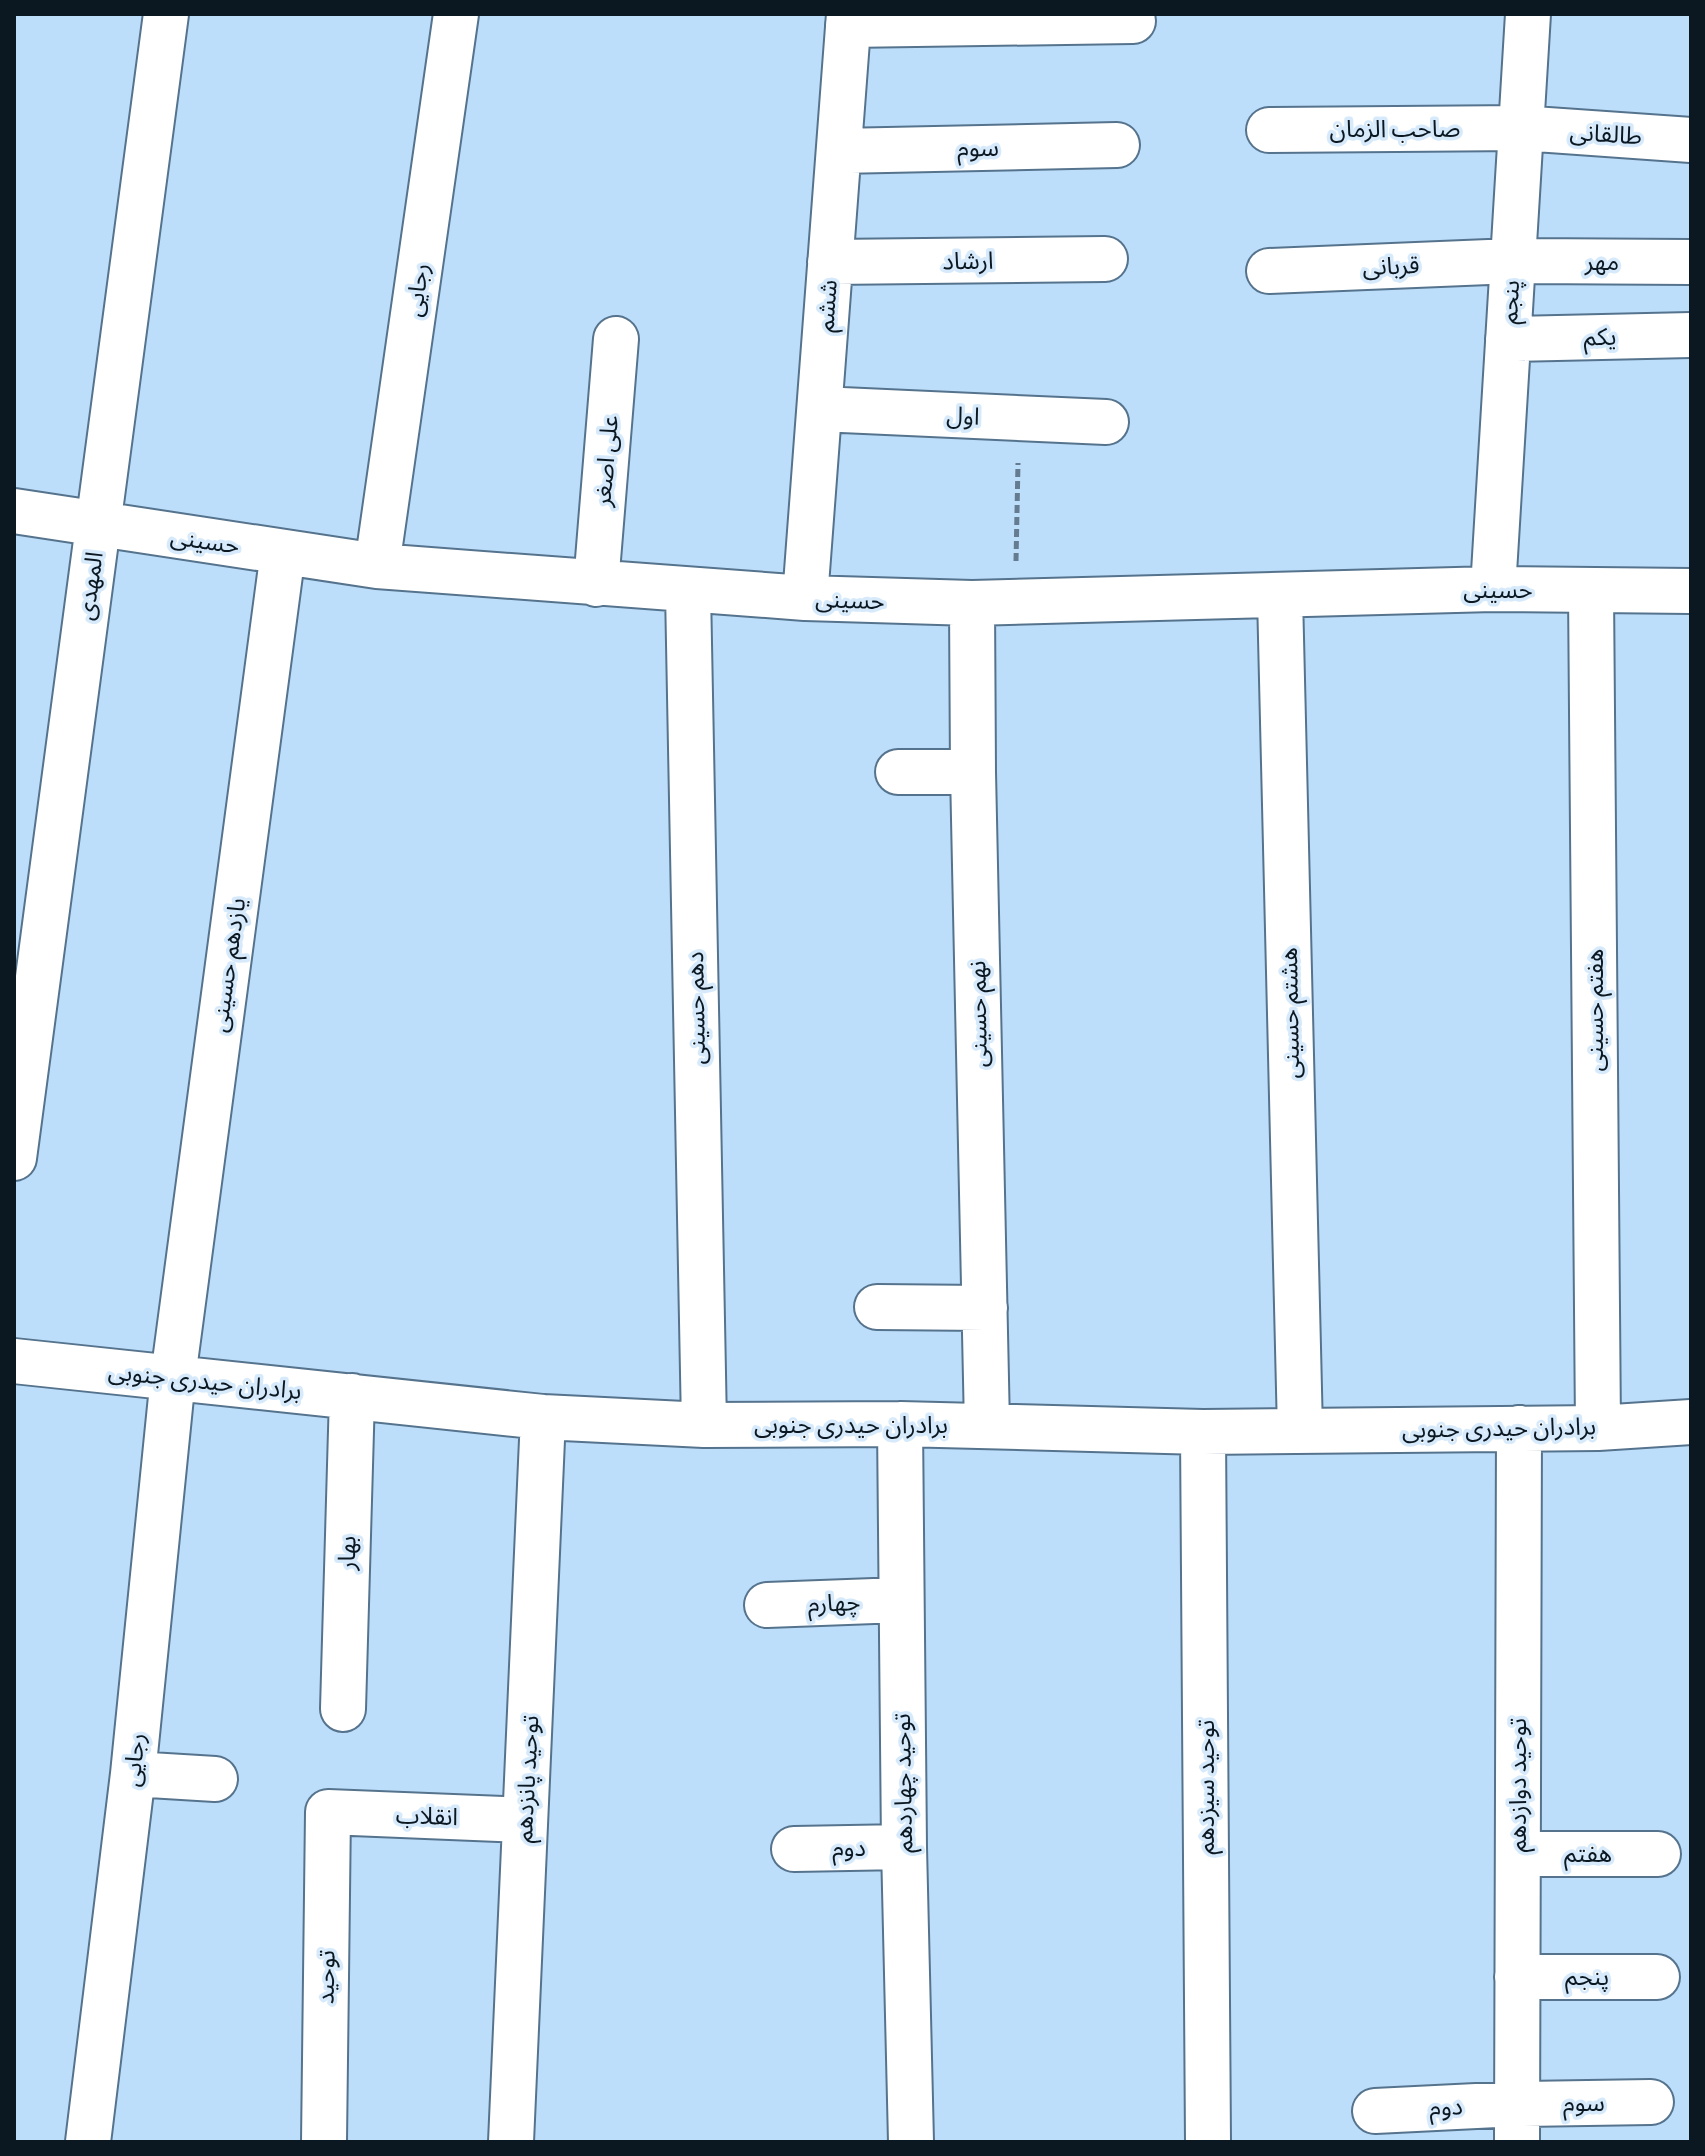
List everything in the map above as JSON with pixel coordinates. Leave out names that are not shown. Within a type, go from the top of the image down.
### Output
[{"type":"street","name":"المهدی","points":[[14,1158],[166,14]]},
{"type":"street","name":"رجایی","points":[[377,566],[456,14]]},
{"type":"street","name":"پنجم","points":[[1493,589],[1528,14]]},
{"type":"street","points":[[848,20],[1133,21]]},
{"type":"street","name":"ششم","points":[[805,598],[848,20]]},
{"type":"street","name":"صاحب الزمان","points":[[1269,130],[1521,128]]},
{"type":"street","name":"طالقانی","points":[[1521,128],[1691,140]]},
{"type":"street","name":"سوم","points":[[839,151],[1117,145]]},
{"type":"street","name":"ارشاد","points":[[830,262],[1105,259]]},
{"type":"street","name":"مهر","points":[[1513,261],[1691,262]]},
{"type":"street","name":"قربانی","points":[[1269,271],[1513,261]]},
{"type":"street","name":"یکم","points":[[1508,339],[1691,335]]},
{"type":"street","name":"علی اصغر","points":[[596,584],[616,339]]},
{"type":"street","name":"اول","points":[[820,409],[1106,422]]},
{"type":"street","name":"حسینی","points":[[14,511],[377,566],[805,598],[972,603],[1493,589],[1691,591]]},
{"type":"street","name":"یازدهم حسینی","points":[[173,1377],[283,552]]},
{"type":"street","name":"دهم حسینی","points":[[688,591],[704,1425]]},
{"type":"street","name":"هفتم حسینی","points":[[1591,591],[1598,1428]]},
{"type":"street","name":"هشتم حسینی","points":[[1280,596],[1300,1431]]},
{"type":"street","name":"نهم حسینی","points":[[972,603],[987,1426]]},
{"type":"street","points":[[898,772],[973,772]]},
{"type":"street","points":[[877,1307],[985,1308]]},
{"type":"street","name":"برادران حیدری جنوبی","points":[[14,1361],[543,1417],[704,1425],[900,1424],[1203,1432],[1598,1428],[1691,1422]]},
{"type":"street","name":"رجایی","points":[[88,2142],[133,1774],[173,1377]]},
{"type":"street","name":"بهار","points":[[343,1709],[352,1396]]},
{"type":"street","name":"توحید پانزدهم","points":[[511,2142],[543,1417]]},
{"type":"street","name":"توحید چهاردهم","points":[[900,1424],[904,1847],[911,2142]]},
{"type":"street","name":"توحید دوازدهم","points":[[1517,2123],[1519,1428]]},
{"type":"street","name":"توحید سیزدهم","points":[[1203,1432],[1208,2142]]},
{"type":"street","name":"چهارم","points":[[767,1605],[901,1600]]},
{"type":"street","points":[[133,1774],[215,1779]]},
{"type":"street","name":"انقلاب","points":[[328,1812],[525,1820]]},
{"type":"street","name":"توحید","points":[[324,2142],[328,1812]]},
{"type":"street","name":"دوم","points":[[794,1849],[904,1847]]},
{"type":"street","name":"هفتم","points":[[1518,1854],[1658,1854]]},
{"type":"street","name":"پنجم","points":[[1517,1977],[1657,1977]]},
{"type":"street","name":"سوم","points":[[1517,2123],[1651,2102]]},
{"type":"street","name":"دوم","points":[[1375,2111],[1517,2123]]},
{"type":"path","points":[[1015,602],[1018,418]]}]
